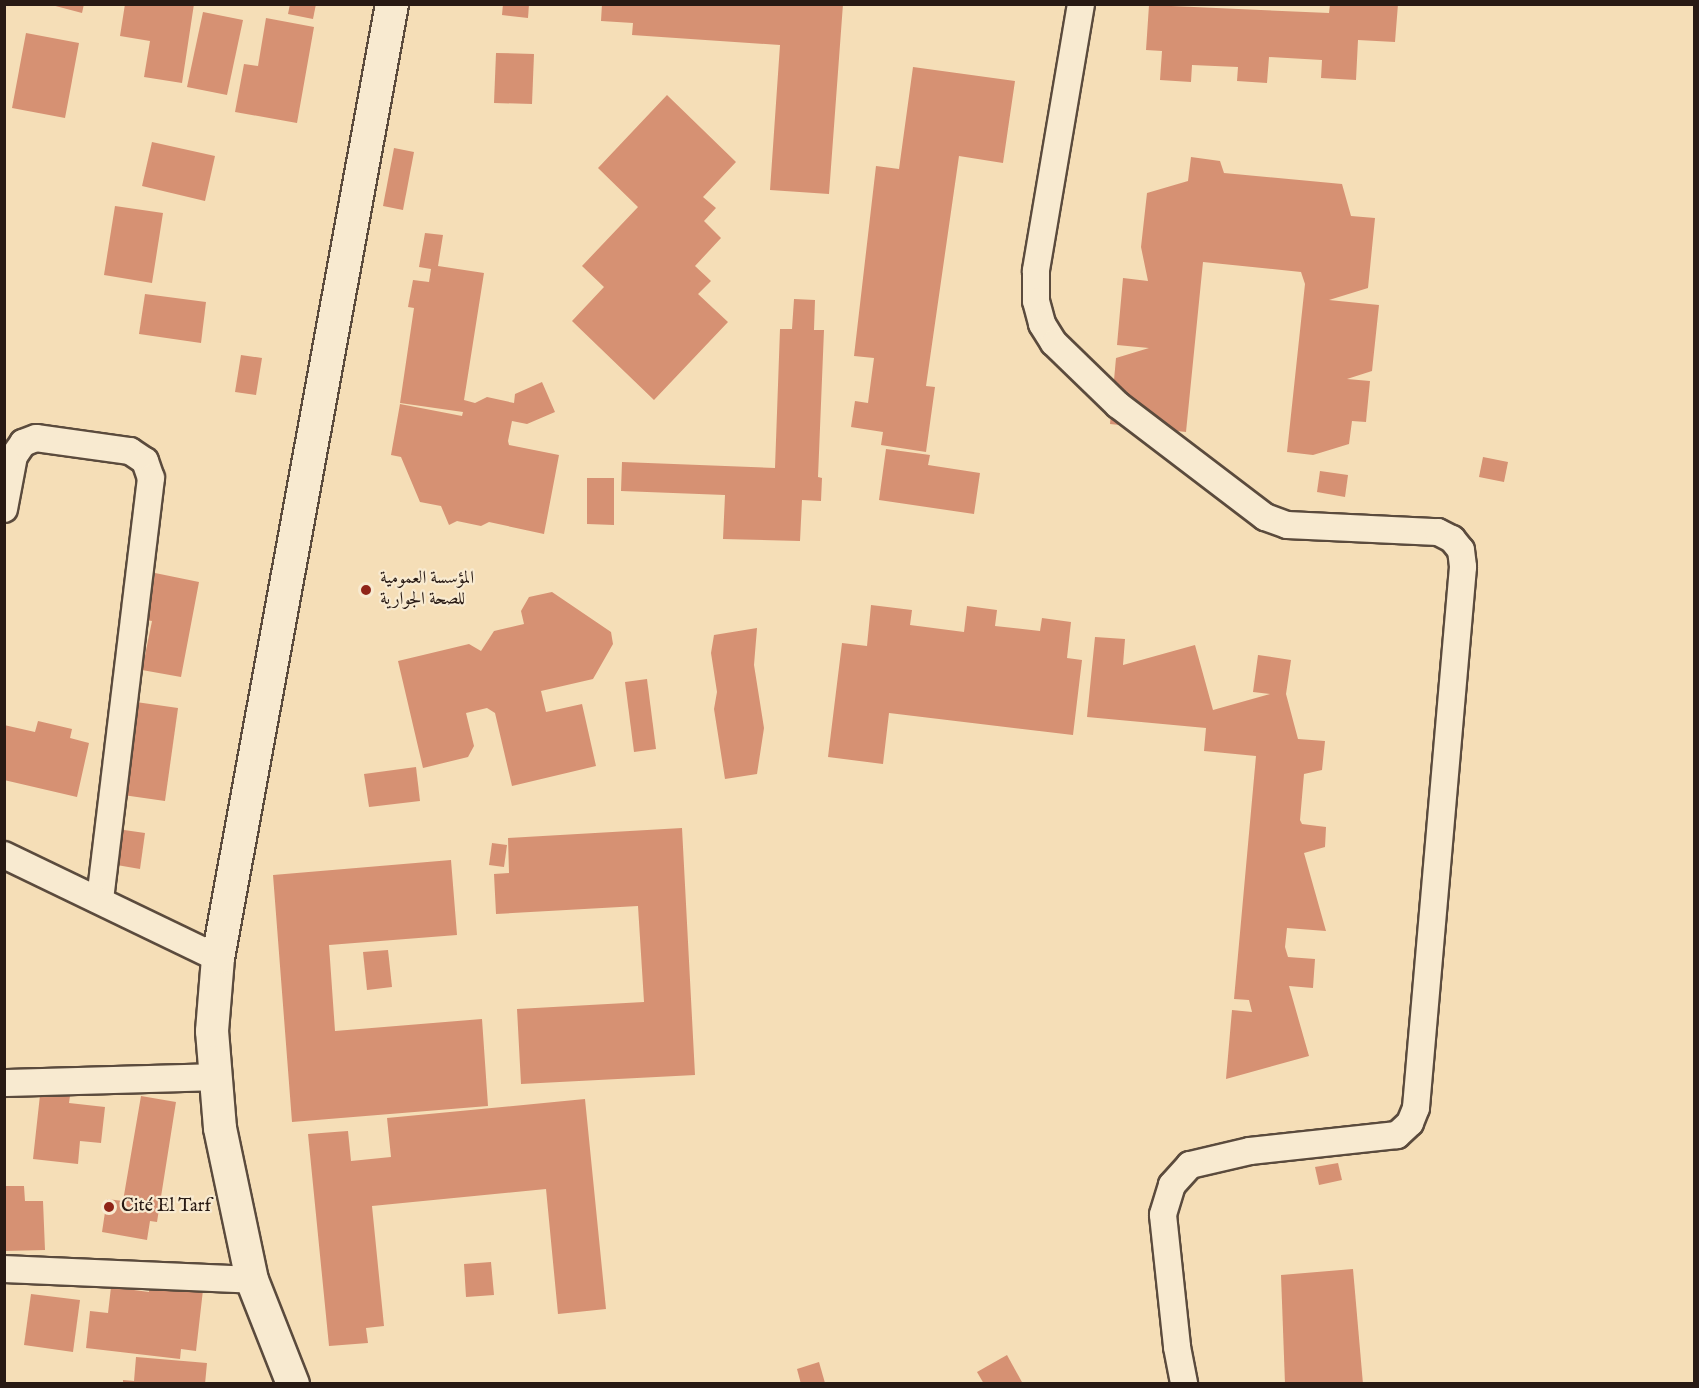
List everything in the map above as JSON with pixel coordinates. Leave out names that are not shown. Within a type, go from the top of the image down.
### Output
[{"type":"street","points":[[293,1383],[252,1280],[220,1128],[212,1030],[218,958],[392,4]]},
{"type":"street","points":[[1081,4],[1036,272],[1036,301],[1042,324],[1054,343],[1118,405],[1265,517],[1287,525],[1438,532],[1452,539],[1461,550],[1463,567],[1416,1108],[1410,1123],[1397,1135],[1250,1151],[1190,1164],[1172,1185],[1163,1215],[1184,1383]]},
{"type":"street","points":[[4,509],[14,456],[23,443],[36,438],[130,451],[145,461],[151,478],[100,900]]},
{"type":"street","points":[[4,855],[218,958]]},
{"type":"street","points":[[4,1083],[216,1077]]},
{"type":"street","points":[[4,1269],[252,1280]]},
{"type":"building","points":[[48,4],[84,4],[82,13]]},
{"type":"building","points":[[125,4],[194,4],[182,83],[144,77],[150,41],[120,36]]},
{"type":"building","points":[[290,4],[316,4],[313,19],[288,14]]},
{"type":"building","points":[[503,4],[529,4],[528,18],[502,15]]},
{"type":"building","points":[[602,4],[843,4],[829,194],[770,190],[780,45],[632,35],[633,23],[601,21]]},
{"type":"building","points":[[1330,4],[1398,4],[1395,42],[1358,40],[1356,80],[1321,78],[1322,60],[1269,57],[1267,83],[1237,81],[1238,67],[1192,65],[1191,82],[1160,80],[1162,51],[1146,50],[1149,5],[1329,13]]},
{"type":"building","points":[[203,12],[243,20],[227,95],[187,87]]},
{"type":"building","points":[[266,18],[314,27],[297,123],[235,112],[244,64],[258,66]]},
{"type":"building","points":[[26,33],[79,43],[65,118],[12,108]]},
{"type":"building","points":[[496,53],[534,54],[532,104],[494,103]]},
{"type":"building","points":[[913,67],[1015,81],[1003,163],[959,156],[926,386],[935,387],[926,452],[881,445],[883,432],[851,427],[855,401],[868,403],[874,358],[854,356],[876,166],[899,169]]},
{"type":"building","points":[[667,95],[736,162],[703,197],[716,208],[704,221],[721,238],[695,266],[711,281],[698,294],[728,322],[654,400],[572,321],[604,287],[582,266],[638,207],[598,168]]},
{"type":"building","points":[[152,142],[215,156],[205,201],[142,186]]},
{"type":"building","points":[[394,148],[414,152],[403,210],[383,206]]},
{"type":"building","points":[[1191,157],[1220,161],[1224,173],[1342,184],[1351,216],[1375,218],[1368,288],[1329,300],[1379,305],[1372,371],[1347,379],[1370,381],[1366,422],[1352,421],[1349,444],[1313,455],[1287,452],[1305,284],[1301,272],[1203,262],[1186,432],[1110,424],[1116,358],[1149,348],[1117,345],[1123,278],[1148,281],[1141,247],[1147,193],[1188,181]]},
{"type":"building","points":[[115,206],[163,213],[152,283],[104,275]]},
{"type":"building","points":[[425,233],[443,235],[438,266],[484,273],[464,400],[475,403],[487,397],[514,403],[515,394],[542,382],[555,412],[527,424],[512,421],[508,441],[509,445],[559,455],[544,534],[489,522],[481,526],[457,521],[449,525],[441,506],[420,502],[401,457],[391,455],[400,404],[462,416],[463,412],[400,403],[414,308],[408,307],[413,280],[429,282],[431,269],[419,267]]},
{"type":"building","points":[[145,294],[206,302],[201,343],[139,334]]},
{"type":"building","points":[[794,299],[815,300],[814,330],[824,330],[818,477],[822,478],[821,501],[802,500],[800,541],[723,539],[725,495],[621,491],[622,462],[775,468],[780,329],[792,329]]},
{"type":"building","points":[[241,355],[262,358],[256,395],[235,392]]},
{"type":"building","points":[[886,449],[930,455],[928,465],[980,473],[974,514],[879,500]]},
{"type":"building","points":[[1483,457],[1508,462],[1504,482],[1479,477]]},
{"type":"building","points":[[1320,471],[1348,475],[1345,497],[1317,492]]},
{"type":"building","points":[[587,478],[614,478],[614,525],[587,524]]},
{"type":"building","points":[[155,573],[199,582],[181,677],[142,670],[152,621],[146,620]]},
{"type":"building","points":[[552,592],[611,632],[613,644],[593,679],[541,691],[546,712],[582,704],[596,766],[512,786],[495,713],[487,708],[466,713],[474,746],[468,757],[423,768],[398,661],[469,644],[481,651],[494,631],[524,624],[521,611],[529,597]]},
{"type":"building","points":[[871,605],[912,610],[910,625],[964,632],[967,606],[997,610],[995,626],[1040,631],[1042,618],[1071,622],[1067,658],[1082,660],[1073,735],[889,713],[883,764],[828,757],[842,643],[867,646]]},
{"type":"building","points":[[757,628],[754,665],[764,728],[757,774],[725,779],[714,709],[717,692],[711,653],[714,635]]},
{"type":"building","points":[[1095,637],[1125,639],[1123,665],[1195,645],[1213,710],[1270,694],[1253,692],[1258,655],[1291,660],[1286,694],[1298,739],[1325,741],[1322,770],[1304,774],[1300,820],[1302,824],[1326,827],[1325,847],[1304,853],[1326,931],[1287,928],[1285,947],[1288,957],[1315,959],[1313,988],[1289,986],[1309,1056],[1226,1079],[1232,1010],[1252,1012],[1249,1000],[1234,999],[1256,756],[1204,751],[1206,728],[1087,717]]},
{"type":"building","points":[[647,679],[656,749],[634,752],[625,682]]},
{"type":"building","points":[[136,702],[178,708],[165,801],[123,795]]},
{"type":"building","points":[[38,721],[72,729],[70,738],[89,743],[77,797],[4,780],[4,725],[35,732]]},
{"type":"building","points":[[416,767],[420,801],[369,807],[364,774]]},
{"type":"building","points":[[682,828],[695,1075],[521,1084],[517,1009],[644,1002],[638,906],[496,914],[494,874],[509,873],[508,838]]},
{"type":"building","points":[[117,829],[145,833],[140,869],[111,864]]},
{"type":"building","points":[[492,843],[507,845],[504,867],[489,865]]},
{"type":"building","points":[[451,860],[457,935],[329,945],[335,1031],[482,1019],[488,1106],[292,1122],[273,875]]},
{"type":"building","points":[[388,950],[392,987],[367,990],[363,952]]},
{"type":"building","points":[[41,1086],[71,1089],[69,1103],[105,1107],[101,1143],[80,1141],[78,1164],[33,1159]]},
{"type":"building","points":[[141,1096],[176,1102],[157,1222],[150,1221],[147,1240],[102,1232],[107,1199],[123,1201]]},
{"type":"building","points":[[585,1099],[606,1309],[558,1314],[546,1189],[372,1206],[384,1326],[366,1328],[368,1343],[329,1346],[308,1134],[348,1131],[351,1161],[391,1157],[387,1118]]},
{"type":"building","points":[[1338,1163],[1342,1180],[1319,1185],[1315,1167]]},
{"type":"building","points":[[4,1186],[24,1186],[25,1201],[43,1201],[45,1250],[4,1251]]},
{"type":"building","points":[[491,1262],[494,1295],[466,1297],[464,1264]]},
{"type":"building","points":[[1353,1269],[1363,1384],[1285,1384],[1281,1275]]},
{"type":"building","points":[[150,1284],[203,1290],[196,1351],[181,1349],[180,1359],[86,1348],[90,1311],[108,1313],[111,1287],[149,1292]]},
{"type":"building","points":[[31,1294],[80,1300],[73,1352],[24,1345]]},
{"type":"building","points":[[1007,1355],[1023,1384],[984,1384],[977,1372]]},
{"type":"building","points":[[136,1357],[207,1363],[205,1384],[123,1384],[123,1380],[134,1381]]},
{"type":"building","points":[[819,1362],[825,1383],[801,1384],[797,1369]]},
{"type":"place","name":"المؤسسة العمومية للصحة الجوارية","points":[[366,590]]},
{"type":"place","name":"Cité El Tarf","points":[[109,1207]]}]
